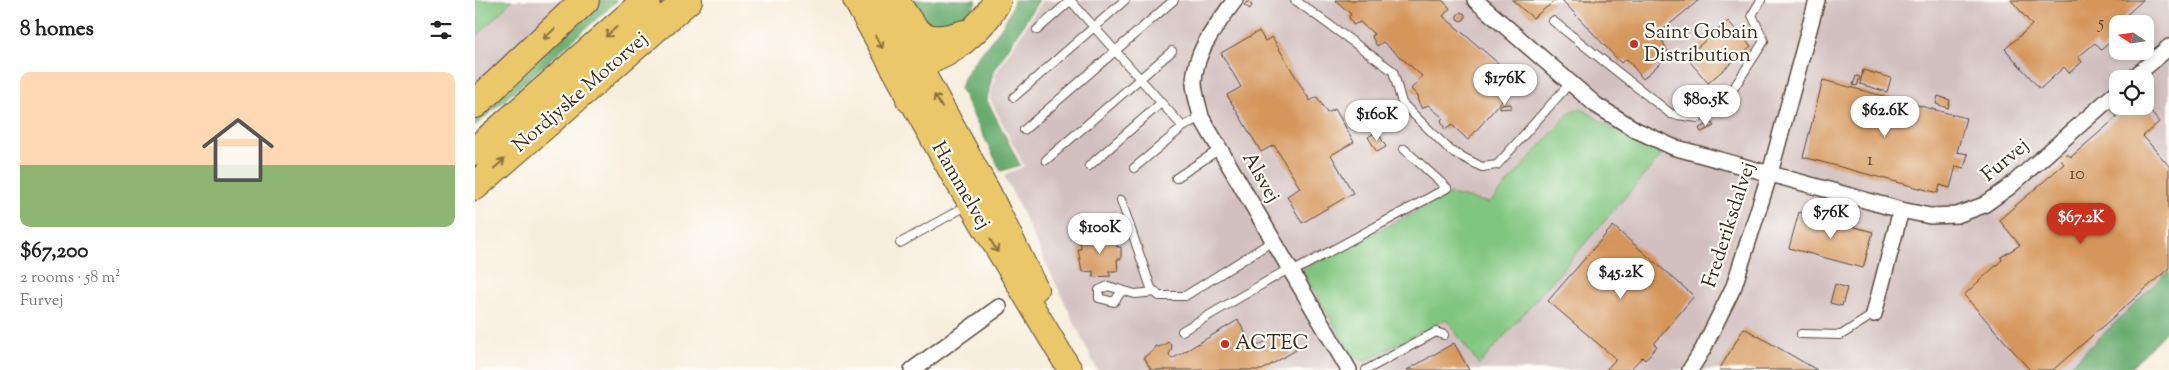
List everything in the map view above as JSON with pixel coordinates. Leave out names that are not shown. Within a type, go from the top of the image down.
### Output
[{"type":"highway","points":[[475,104],[585,0]]},
{"type":"highway","name":"Nordjyske Motorvej","points":[[475,151],[647,0]]},
{"type":"highway","name":"Nordjyske Motorvej","points":[[475,186],[687,0]]},
{"type":"highway","points":[[523,143],[698,0]]},
{"type":"highway","points":[[873,0],[919,67]]},
{"type":"highway","points":[[894,0],[913,27],[925,38],[944,41],[971,32]]},
{"type":"highway","points":[[910,99],[911,82],[919,67],[948,51],[971,32],[997,0]]},
{"type":"main road","name":"Hammelvej","points":[[855,0],[910,99],[979,198],[1074,370]]},
{"type":"main road","name":"Hammelvej","points":[[885,0],[919,67],[979,198],[1070,370]]},
{"type":"street","name":"Alsvej","points":[[1235,0],[1209,36],[1197,61],[1194,83],[1201,117],[1349,370]]},
{"type":"street","name":"Furvej","points":[[1475,0],[1570,83],[1596,104],[1635,130],[1665,144],[1901,210],[1930,216],[1957,215],[1984,205],[2008,188],[2109,99]]},
{"type":"street","name":"Frederiksdalvej","points":[[1690,370],[1703,349],[1734,286],[1770,173],[1817,0]]},
{"type":"street","points":[[2142,70],[2169,47]]},
{"type":"street","points":[[1874,314],[1901,210]]},
{"type":"street","points":[[912,370],[999,307]]},
{"type":"lane","points":[[1037,30],[1070,0],[1114,52],[1183,127]]},
{"type":"lane","points":[[1014,97],[1125,0]]},
{"type":"lane","points":[[1023,130],[1174,0]]},
{"type":"lane","points":[[1295,0],[1393,71],[1402,103],[1451,152],[1482,168],[1497,165],[1570,83]]},
{"type":"lane","points":[[1553,21],[1671,114],[1698,118],[1730,94],[1763,41],[1752,14],[1761,0]]},
{"type":"lane","points":[[1046,160],[1172,51]]},
{"type":"lane","points":[[1089,166],[1161,103]]},
{"type":"lane","points":[[1134,168],[1183,127],[1201,117]]},
{"type":"lane","points":[[1176,178],[1219,149]]},
{"type":"lane","points":[[1182,330],[1447,188],[1404,149]]},
{"type":"lane","points":[[900,243],[979,198]]},
{"type":"lane","points":[[1121,200],[1151,288],[1159,296],[1185,296],[1273,241]]},
{"type":"lane","points":[[1121,292],[1135,294],[1156,292]]},
{"type":"lane","points":[[1801,334],[1841,335],[1874,314]]},
{"type":"lane","points":[[1366,370],[1375,368],[1436,332],[1444,335]]},
{"type":"shaded area","points":[[475,0],[568,0],[475,85]]},
{"type":"shaded area","points":[[1043,0],[2169,0],[2169,292],[2094,370],[1097,370],[1004,175],[1024,166],[990,99],[996,73]]},
{"type":"green space","points":[[475,0],[512,0],[475,38]]},
{"type":"green space","points":[[596,0],[618,0],[475,126],[475,116]]},
{"type":"green space","points":[[913,0],[977,0],[971,10],[948,26],[925,22]]},
{"type":"green space","points":[[1014,0],[1039,0],[993,72],[987,100],[1020,165],[1001,171],[960,88],[972,65],[1004,23]]},
{"type":"green space","points":[[1581,108],[1628,139],[1662,155],[1479,365],[1446,319],[1365,361],[1354,358],[1302,270],[1450,194],[1490,203],[1571,111]]},
{"type":"green space","points":[[2169,270],[2169,328],[2129,370],[2066,370]]},
{"type":"building","points":[[1335,0],[1442,0],[1450,8],[1443,16],[1519,81],[1468,140],[1452,125],[1445,130],[1441,120],[1443,118],[1428,105],[1422,109],[1417,99],[1419,97],[1411,89],[1422,76],[1383,42],[1377,46],[1372,37],[1374,34],[1360,22],[1353,25],[1349,17],[1351,14]]},
{"type":"building","points":[[1512,0],[1556,0],[1533,18]]},
{"type":"building","name":"Saint Gobain Distribution","points":[[1562,0],[1699,0],[1659,33],[1669,55],[1643,79],[1627,59],[1621,63]]},
{"type":"building","points":[[2011,0],[2143,0],[2126,15],[2109,15],[2109,43],[2101,50],[2095,43],[2078,57],[2082,62],[2069,73],[2064,67],[2040,89],[2005,49],[2032,25]]},
{"type":"building","points":[[1247,2],[1252,5],[1250,9],[1244,5]]},
{"type":"building","points":[[1461,12],[1465,14],[1465,19],[1461,21],[1457,19],[1457,15]]},
{"type":"building","points":[[1728,21],[1751,46],[1708,83],[1686,57]]},
{"type":"building","points":[[1259,31],[1265,41],[1272,37],[1310,101],[1317,97],[1327,113],[1335,109],[1354,142],[1331,155],[1353,193],[1302,223],[1287,196],[1300,188],[1274,145],[1261,152],[1227,95],[1241,87],[1221,53]]},
{"type":"building","points":[[1863,70],[1891,78],[1887,92],[1860,84]]},
{"type":"building","points":[[1856,76],[1860,77],[1857,86],[1853,85]]},
{"type":"building","points":[[1823,80],[1966,118],[1957,152],[1968,154],[1964,168],[1956,166],[1950,188],[1940,185],[1938,193],[1803,157]]},
{"type":"building","points":[[1938,96],[1950,100],[1948,108],[1936,104]]},
{"type":"building","points":[[1511,104],[1511,108],[1500,109],[1500,105]]},
{"type":"building","points":[[2115,115],[2153,115],[2159,122],[2143,136],[2169,166],[2169,268],[2053,370],[2030,370],[1964,295],[2002,260],[2001,257],[2020,245],[1999,220],[2064,164],[2061,160],[2067,154],[2071,157],[2117,117]]},
{"type":"building","points":[[1712,123],[1714,126],[1701,132],[1699,128]]},
{"type":"building","points":[[1377,131],[1386,147],[1377,152],[1368,137]]},
{"type":"building","points":[[1799,212],[1873,232],[1863,268],[1789,248]]},
{"type":"building","points":[[1613,226],[1694,296],[1654,344],[1657,346],[1645,360],[1642,357],[1630,370],[1606,370],[1616,359],[1548,301]]},
{"type":"building","points":[[1117,236],[1117,247],[1121,247],[1121,259],[1117,259],[1118,271],[1108,271],[1111,276],[1093,277],[1093,271],[1082,272],[1078,249],[1081,249],[1080,237]]},
{"type":"building","points":[[1835,284],[1847,288],[1842,306],[1830,303]]},
{"type":"building","name":"ACTEC","points":[[1238,320],[1254,348],[1285,330],[1296,350],[1262,370],[1151,370],[1144,357],[1153,351],[1155,346],[1159,347],[1169,342],[1172,347],[1169,355],[1172,359]]},
{"type":"building","points":[[1744,328],[1817,370],[1719,370]]},
{"type":"building","points":[[1454,343],[1469,370],[1407,370]]},
{"type":"place","name":"Saint Gobain Distribution","points":[[1634,44]]},
{"type":"place","name":"ACTEC","points":[[1225,344]]}]
